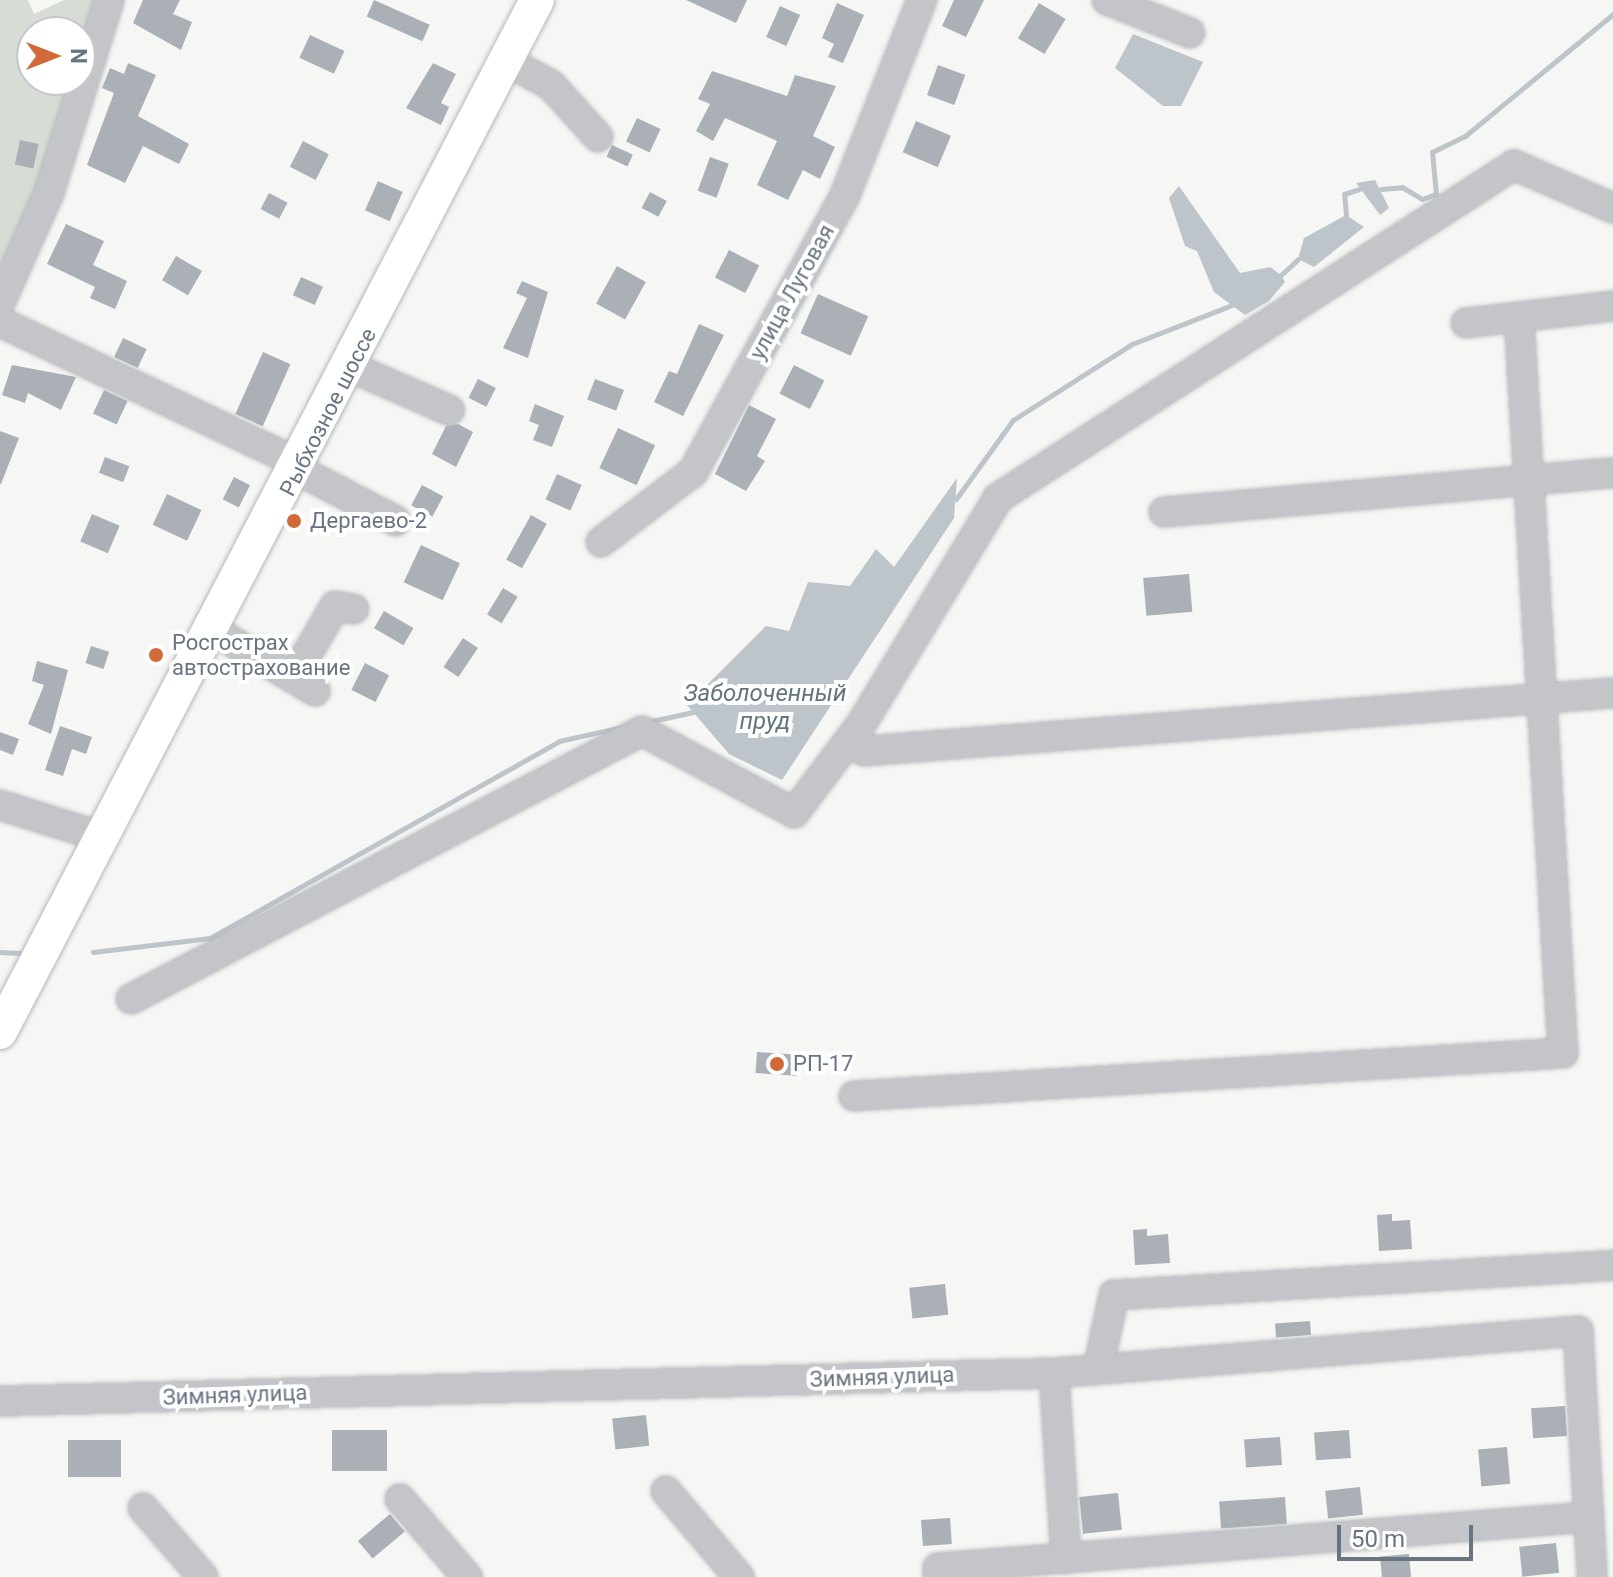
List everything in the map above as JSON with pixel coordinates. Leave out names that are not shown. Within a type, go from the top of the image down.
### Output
[{"type":"main road","name":"Рыбхозное шоссе","points":[[0,1032],[300,467],[537,0]]},
{"type":"street","points":[[0,303],[49,193],[109,0]]},
{"type":"street","name":"улица Луговая","points":[[601,542],[693,472],[845,195],[922,0]]},
{"type":"street","points":[[1107,0],[1190,33]]},
{"type":"street","points":[[507,61],[551,85],[598,137]]},
{"type":"street","points":[[131,999],[642,731],[794,813],[862,723],[998,498],[1514,165],[1613,208]]},
{"type":"street","points":[[1466,323],[1613,306]]},
{"type":"street","points":[[854,1096],[1563,1053],[1519,317]]},
{"type":"street","points":[[0,322],[300,467],[396,521]]},
{"type":"street","points":[[355,369],[449,410]]},
{"type":"street","points":[[1164,512],[1613,473]]},
{"type":"street","points":[[213,630],[304,684],[321,652],[335,606],[354,609]]},
{"type":"street","points":[[864,751],[1613,693]]},
{"type":"street","points":[[0,805],[103,837]]},
{"type":"street","points":[[1098,1369],[1114,1295],[1613,1265]]},
{"type":"street","name":"Зимняя улица","points":[[0,1401],[1054,1373],[1578,1331],[1592,1577]]},
{"type":"street","points":[[1054,1373],[1066,1559]]},
{"type":"street","points":[[666,1491],[739,1577]]},
{"type":"street","points":[[400,1499],[467,1577]]},
{"type":"street","points":[[143,1508],[203,1577]]},
{"type":"street","points":[[938,1573],[1066,1559],[1589,1517]]},
{"type":"shaded area","points":[[0,0],[28,0],[34,14],[64,0],[105,0],[96,24],[96,16],[16,16],[16,96],[69,96],[0,290]]},
{"type":"water","points":[[1133,34],[1203,62],[1181,106],[1163,106],[1115,68]]},
{"type":"water","points":[[1375,180],[1389,208],[1380,215],[1356,183]]},
{"type":"water","points":[[1179,186],[1240,273],[1270,267],[1281,275],[1285,282],[1269,301],[1245,315],[1214,292],[1197,251],[1185,246],[1169,198]]},
{"type":"water","points":[[1346,215],[1364,227],[1314,267],[1298,259],[1304,238]]},
{"type":"water","name":"Заболоченный пруд","points":[[957,478],[954,518],[782,780],[729,754],[687,705],[766,626],[789,631],[808,582],[850,586],[876,549],[894,567]]},
{"type":"building","points":[[143,0],[180,0],[173,14],[192,22],[181,50],[133,23]]},
{"type":"building","points":[[374,0],[430,25],[422,41],[367,16]]},
{"type":"building","points":[[686,0],[747,0],[736,23]]},
{"type":"building","points":[[954,0],[984,0],[966,37],[942,26]]},
{"type":"building","points":[[837,3],[864,15],[843,63],[828,57],[834,44],[822,38]]},
{"type":"building","points":[[1039,3],[1066,19],[1044,54],[1018,38]]},
{"type":"building","points":[[780,6],[800,15],[786,46],[766,37]]},
{"type":"building","points":[[310,35],[344,51],[334,74],[299,58]]},
{"type":"building","points":[[128,63],[156,75],[138,116],[189,144],[179,164],[143,146],[125,183],[87,165],[114,93],[102,88],[110,68],[124,74]]},
{"type":"building","points":[[433,63],[456,74],[441,103],[449,107],[441,125],[406,108]]},
{"type":"building","points":[[938,65],[965,75],[954,105],[927,95]]},
{"type":"building","points":[[712,71],[787,96],[795,75],[836,86],[813,136],[835,147],[820,179],[803,170],[788,200],[757,185],[777,141],[725,118],[713,141],[696,131],[710,104],[698,99]]},
{"type":"building","points":[[637,118],[661,129],[650,153],[626,142]]},
{"type":"building","points":[[916,121],[951,136],[938,167],[903,152]]},
{"type":"building","points":[[20,140],[39,144],[33,168],[15,164]]},
{"type":"building","points":[[303,141],[329,154],[316,180],[290,167]]},
{"type":"building","points":[[612,145],[633,155],[627,167],[607,157]]},
{"type":"building","points":[[710,157],[729,164],[716,198],[698,191]]},
{"type":"building","points":[[378,181],[403,192],[390,221],[365,210]]},
{"type":"building","points":[[650,192],[667,201],[658,217],[642,208]]},
{"type":"building","points":[[269,193],[288,203],[279,219],[261,209]]},
{"type":"building","points":[[66,224],[104,241],[93,265],[127,281],[115,309],[90,298],[95,287],[47,264]]},
{"type":"building","points":[[729,250],[759,265],[745,293],[715,278]]},
{"type":"building","points":[[176,256],[202,271],[188,295],[162,280]]},
{"type":"building","points":[[617,266],[646,282],[625,320],[596,304]]},
{"type":"building","points":[[301,277],[323,287],[315,305],[293,295]]},
{"type":"building","points":[[522,281],[548,292],[528,358],[503,348],[527,298],[516,293]]},
{"type":"building","points":[[818,294],[868,316],[851,356],[801,333]]},
{"type":"building","points":[[699,324],[724,335],[683,416],[654,402],[669,371],[677,374]]},
{"type":"building","points":[[123,338],[147,349],[138,368],[114,357]]},
{"type":"building","points":[[263,352],[290,364],[263,426],[235,414]]},
{"type":"building","points":[[12,365],[76,377],[61,410],[28,393],[25,403],[2,395]]},
{"type":"building","points":[[794,365],[824,380],[810,409],[779,394]]},
{"type":"building","points":[[478,379],[496,388],[486,407],[468,398]]},
{"type":"building","points":[[595,379],[624,390],[616,411],[587,400]]},
{"type":"building","points":[[104,390],[128,401],[117,425],[93,414]]},
{"type":"building","points":[[535,404],[564,416],[552,447],[533,440],[539,425],[529,421]]},
{"type":"building","points":[[749,405],[776,419],[757,456],[765,461],[746,491],[715,474]]},
{"type":"building","points":[[458,424],[473,432],[456,467],[432,454],[446,426]]},
{"type":"building","points":[[618,428],[655,445],[637,485],[599,468]]},
{"type":"building","points":[[0,431],[19,438],[1,484],[0,484]]},
{"type":"building","points":[[105,457],[129,466],[123,482],[99,473]]},
{"type":"building","points":[[557,474],[582,485],[570,511],[546,500]]},
{"type":"building","points":[[234,477],[250,485],[239,507],[223,499]]},
{"type":"building","points":[[422,485],[443,496],[432,517],[411,505]]},
{"type":"building","points":[[167,494],[201,510],[187,541],[153,525]]},
{"type":"building","points":[[92,514],[120,526],[108,553],[80,542]]},
{"type":"building","points":[[531,515],[547,524],[522,568],[506,560]]},
{"type":"building","points":[[421,545],[460,563],[443,600],[404,582]]},
{"type":"building","points":[[1189,574],[1192,612],[1146,616],[1143,578]]},
{"type":"building","points":[[503,588],[518,597],[502,623],[487,615]]},
{"type":"building","points":[[384,611],[413,628],[403,645],[374,628]]},
{"type":"building","points":[[463,638],[478,648],[458,677],[443,667]]},
{"type":"building","points":[[91,646],[109,652],[104,669],[85,663]]},
{"type":"building","points":[[37,661],[68,670],[51,734],[28,724],[44,685],[32,681]]},
{"type":"building","points":[[365,663],[389,675],[375,702],[351,690]]},
{"type":"building","points":[[60,726],[92,737],[86,754],[72,749],[63,776],[45,770]]},
{"type":"building","points":[[0,732],[19,739],[13,755],[0,750]]},
{"type":"building","name":"РП-17","points":[[757,1052],[798,1055],[796,1076],[756,1073]]},
{"type":"building","points":[[1392,1214],[1392,1221],[1410,1220],[1412,1249],[1379,1251],[1377,1215]]},
{"type":"building","points":[[1147,1229],[1147,1236],[1168,1234],[1170,1263],[1135,1265],[1133,1230]]},
{"type":"building","points":[[945,1284],[948,1315],[912,1319],[909,1288]]},
{"type":"building","points":[[1310,1321],[1311,1335],[1276,1337],[1275,1323]]},
{"type":"building","points":[[1565,1406],[1567,1436],[1533,1438],[1531,1408]]},
{"type":"building","points":[[646,1415],[649,1446],[615,1449],[612,1419]]},
{"type":"building","points":[[332,1430],[387,1430],[387,1471],[332,1471]]},
{"type":"building","points":[[1349,1430],[1351,1458],[1316,1460],[1314,1432]]},
{"type":"building","points":[[1280,1437],[1282,1465],[1246,1467],[1244,1440]]},
{"type":"building","points":[[68,1440],[121,1440],[121,1477],[68,1477]]},
{"type":"building","points":[[1507,1447],[1510,1484],[1481,1486],[1478,1450]]},
{"type":"building","points":[[1360,1487],[1363,1515],[1328,1519],[1325,1491]]},
{"type":"building","points":[[1118,1493],[1122,1530],[1083,1534],[1079,1497]]},
{"type":"building","points":[[1285,1497],[1287,1524],[1221,1529],[1219,1502]]},
{"type":"building","points":[[390,1514],[405,1532],[373,1559],[358,1541]]},
{"type":"building","points":[[950,1518],[952,1544],[923,1546],[921,1520]]},
{"type":"building","points":[[1556,1543],[1559,1573],[1522,1577],[1519,1547]]},
{"type":"building","points":[[1409,1554],[1411,1577],[1382,1577],[1380,1557]]},
{"type":"waterway","points":[[1381,189],[1402,187],[1422,199],[1436,194],[1432,152],[1465,136],[1613,14]]},
{"type":"waterway","points":[[1346,215],[1344,194],[1359,189]]},
{"type":"waterway","points":[[1281,275],[1298,259]]},
{"type":"waterway","points":[[956,499],[1013,420],[1132,344],[1232,305]]},
{"type":"waterway","points":[[647,722],[693,712]]},
{"type":"waterway","points":[[93,952],[210,938],[559,741],[622,727]]},
{"type":"waterway","points":[[0,952],[20,953]]},
{"type":"place","name":"Дергаево-2","points":[[294,521]]},
{"type":"place","name":"Росгострах автострахование","points":[[156,655]]},
{"type":"place","name":"РП-17","points":[[777,1064]]}]
